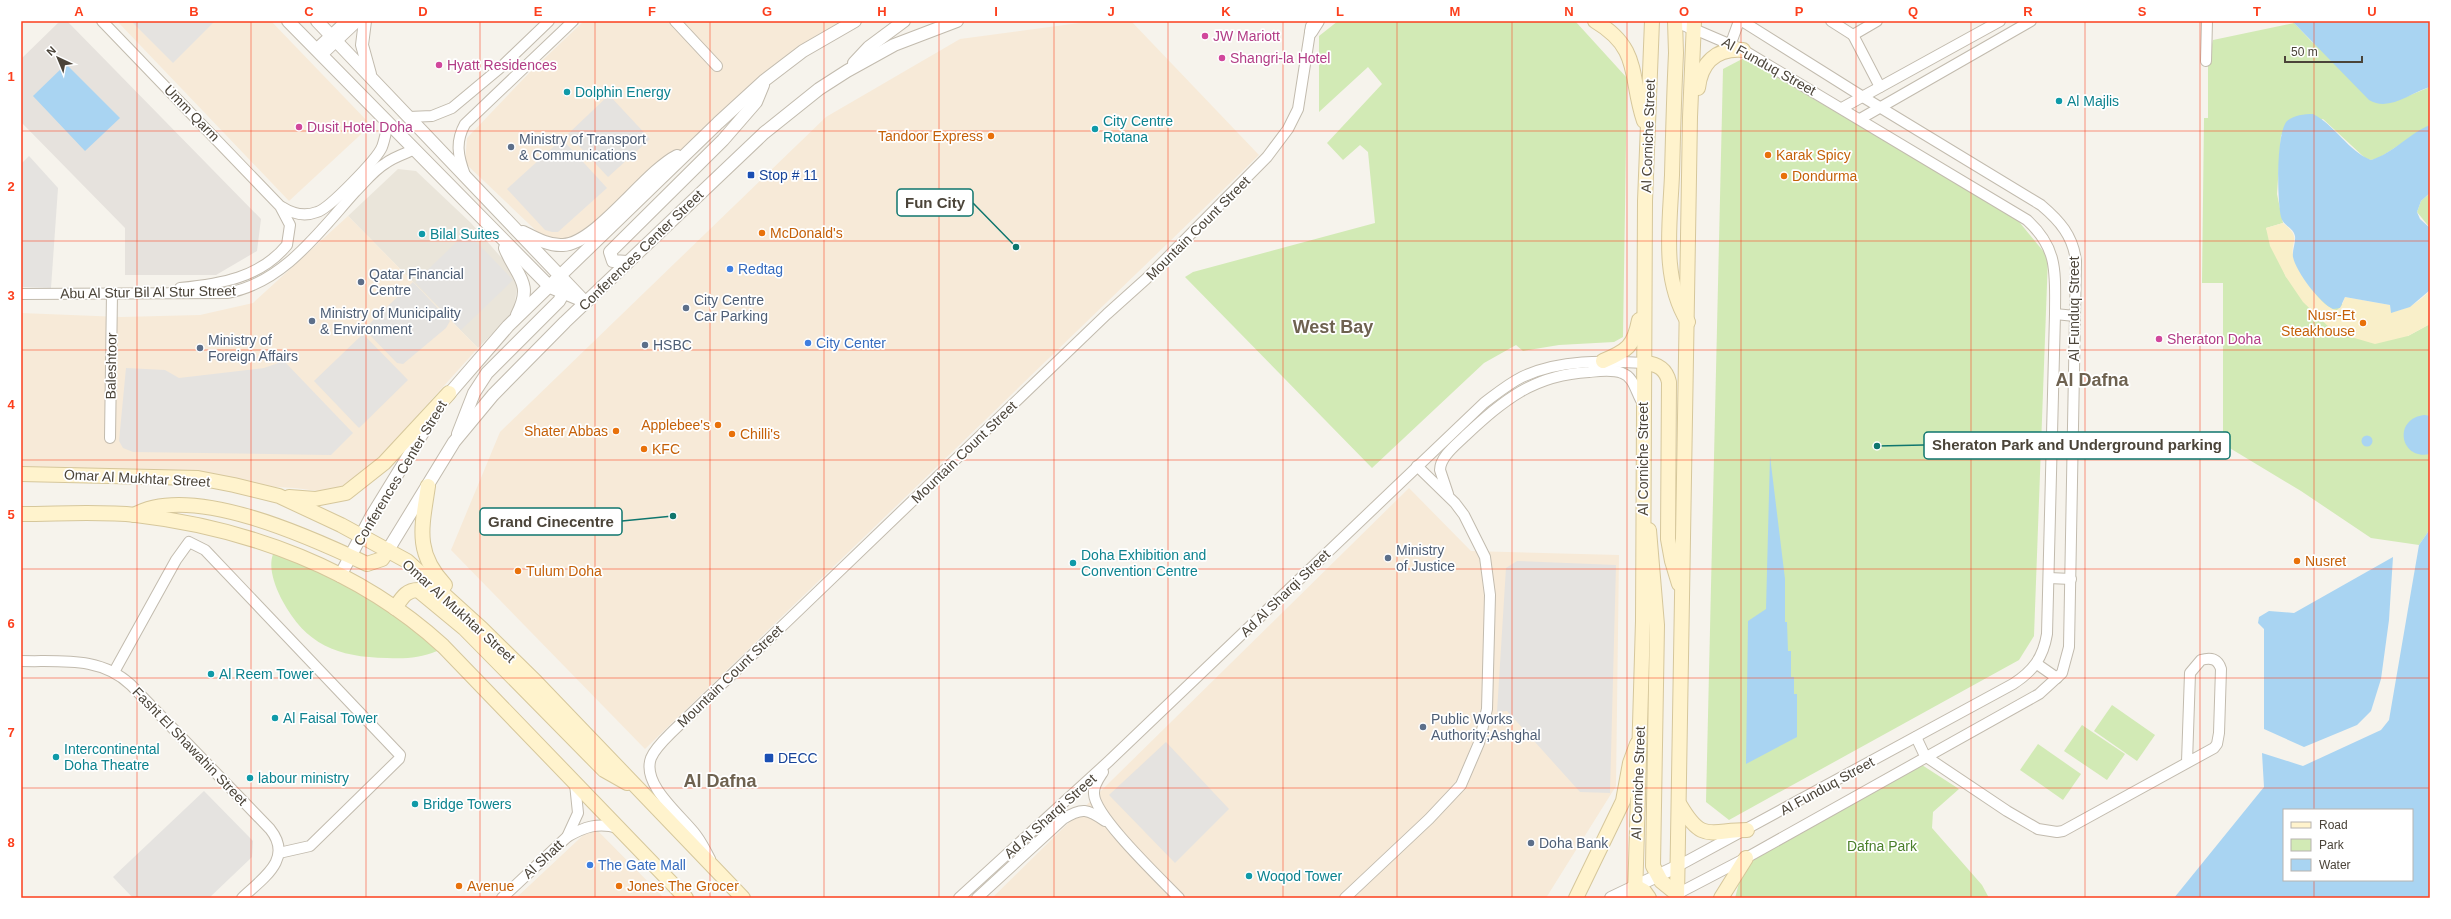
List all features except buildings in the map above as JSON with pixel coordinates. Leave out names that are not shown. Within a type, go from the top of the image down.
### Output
[{"type":"main road","points":[[1595,21],[1616,37],[1628,54],[1634,71],[1640,109],[1647,130]]},
{"type":"main road","name":"Al Corniche Street","points":[[1635,892],[1643,513],[1647,130],[1652,21]]},
{"type":"main road","points":[[1676,21],[1669,255],[1674,291],[1679,307],[1688,322]]},
{"type":"main road","points":[[1674,897],[1678,866],[1680,806],[1690,117],[1694,25]]},
{"type":"main road","points":[[1690,117],[1696,103],[1701,74],[1707,62],[1737,46]]},
{"type":"main road","points":[[1603,361],[1622,353],[1633,342],[1646,290]]},
{"type":"main road","points":[[1645,363],[1660,367],[1668,376],[1670,382],[1668,539],[1672,562],[1682,592]]},
{"type":"main road","points":[[279,496],[316,499],[346,493],[384,463],[449,393]]},
{"type":"main road","name":"Omar Al Mukhtar Street","points":[[21,474],[198,478],[279,496],[362,535],[407,561],[457,606],[536,682],[743,898]]},
{"type":"main road","points":[[428,486],[422,527],[424,553],[429,564],[450,591],[457,606]]},
{"type":"main road","points":[[134,515],[152,507],[171,504],[231,513],[282,528],[330,545],[367,564],[375,563],[382,559],[388,550]]},
{"type":"main road","points":[[1643,513],[1652,542],[1657,625],[1653,866],[1656,876],[1674,897]]},
{"type":"main road","points":[[21,514],[134,515],[238,534],[271,544],[340,576],[395,608],[443,646],[686,898]]},
{"type":"main road","points":[[395,608],[404,594],[410,590],[418,590],[464,628],[604,770],[614,777],[635,786]]},
{"type":"main road","points":[[1576,898],[1619,811],[1627,786],[1630,763],[1639,738]]},
{"type":"main road","points":[[1680,806],[1694,825],[1705,832],[1721,834],[1747,830]]},
{"type":"main road","points":[[1721,898],[1746,858]]},
{"type":"main road","points":[[1635,892],[1644,891],[1649,898]]},
{"type":"street","name":"Umm Qarm","points":[[102,21],[280,206],[290,225],[287,245],[261,268],[243,277],[227,282],[168,290],[155,295]]},
{"type":"street","points":[[288,21],[413,150],[550,287],[563,294],[586,302]]},
{"type":"street","points":[[317,21],[586,302]]},
{"type":"street","points":[[333,39],[346,21]]},
{"type":"street","points":[[319,52],[333,39],[358,21]]},
{"type":"street","points":[[365,21],[362,45],[370,76]]},
{"type":"street","points":[[409,117],[432,116],[452,108],[500,68],[550,21]]},
{"type":"street","points":[[465,175],[458,148],[458,139],[465,124],[573,21]]},
{"type":"street","points":[[675,21],[717,66]]},
{"type":"street","name":"Conferences Center Street","points":[[340,576],[362,535],[432,417],[449,393],[508,326],[690,150],[765,80],[803,51],[855,21]]},
{"type":"street","points":[[847,71],[869,48],[904,21]]},
{"type":"street","name":"Conferences Center Street","points":[[388,550],[454,442],[493,395],[627,262],[764,133],[819,90],[847,71],[894,45],[957,21]]},
{"type":"street","points":[[1311,26],[1318,21]]},
{"type":"street","points":[[1676,21],[1694,25]]},
{"type":"street","points":[[1737,46],[1739,21]]},
{"type":"street","name":"Al Funduq Street","points":[[1674,897],[1746,858],[1925,756],[2039,694],[2057,678],[2067,659],[2071,578],[2075,316],[2074,248],[2069,235],[2053,216],[2041,205],[1863,97],[1742,21]]},
{"type":"street","points":[[1831,21],[1852,35],[1880,87]]},
{"type":"street","points":[[1852,35],[1878,21]]},
{"type":"street","points":[[1842,108],[2000,21]]},
{"type":"street","points":[[1860,119],[2031,21]]},
{"type":"street","points":[[2206,60],[2207,21]]},
{"type":"street","name":"Al Funduq Street","points":[[1611,898],[1635,892],[1656,876],[1747,830],[2013,684],[2037,664],[2044,648],[2047,634],[2056,314],[2054,262],[2048,244],[2036,228],[2021,216],[1986,194],[1737,46],[1694,25]]},
{"type":"street","name":"Mountain Count Street","points":[[714,868],[696,834],[660,794],[652,779],[650,764],[656,751],[673,731],[1107,314],[1146,279],[1268,157],[1288,129],[1298,109],[1311,26]]},
{"type":"street","points":[[627,262],[613,261],[610,257],[610,252],[723,140],[756,102],[765,80]]},
{"type":"street","name":"Umm Qarm","points":[[280,206],[297,214],[307,214],[325,209],[376,156],[384,141],[388,123]]},
{"type":"street","name":"Abu Al Stur Bil Al Stur Street","points":[[24,293],[155,295],[227,293],[255,286],[272,276],[298,254],[377,170],[395,157],[413,150]]},
{"type":"street","points":[[516,228],[553,244],[562,245],[577,242],[618,208],[667,162],[690,150]]},
{"type":"street","points":[[502,239],[523,280],[524,296],[517,314],[508,326]]},
{"type":"street","points":[[454,442],[474,393],[487,373],[559,301],[563,294],[561,276]]},
{"type":"street","name":"Baleshtoor","points":[[110,438],[112,294]]},
{"type":"street","points":[[2056,314],[2075,316]]},
{"type":"street","name":"Ad Al Sharqi Street","points":[[959,898],[1109,762],[1484,403],[1510,384],[1555,366],[1603,361],[1645,363]]},
{"type":"street","points":[[1450,497],[1440,470],[1448,453],[1498,406],[1536,382],[1577,372],[1622,373],[1633,382],[1644,405]]},
{"type":"street","points":[[1345,898],[1450,798],[1461,785],[1479,743],[1487,708],[1489,577],[1485,557],[1471,527],[1450,497],[1417,466]]},
{"type":"street","points":[[114,672],[176,560],[189,542],[205,550],[400,755],[370,790],[310,846],[279,853],[271,870],[242,898]]},
{"type":"street","points":[[2049,578],[2071,578]]},
{"type":"street","points":[[1916,737],[1925,756],[2029,825],[2058,832],[2072,828],[2214,748],[2219,738],[2221,669],[2217,661],[2212,659],[2202,660],[2190,673],[2187,762]]},
{"type":"street","name":"Fasht El Shawahin Street","points":[[21,661],[90,663],[114,672],[131,685],[270,829],[277,840],[279,853]]},
{"type":"street","points":[[2037,664],[2057,678]]},
{"type":"street","points":[[1109,762],[1097,781],[1094,792],[1096,802],[1109,823],[1179,898]]},
{"type":"street","name":"Al Shatt","points":[[567,836],[578,813],[575,784]]},
{"type":"street","name":"Ad Al Sharqi Street","points":[[977,898],[1063,819],[1075,811],[1082,810],[1092,812],[1109,823]]},
{"type":"street","name":"Al Shatt","points":[[502,898],[567,836],[582,829],[601,824],[618,828]]},
{"type":"shaded area","points":[[60,21],[67,21],[261,219],[257,251],[216,275],[125,275],[125,228],[21,122],[21,59]]},
{"type":"shaded area","points":[[117,21],[271,21],[371,125],[289,201]]},
{"type":"shaded area","points":[[131,21],[215,21],[173,63]]},
{"type":"shaded area","points":[[584,21],[847,21],[838,25],[638,194],[580,236],[549,243],[465,163],[467,138],[530,72]]},
{"type":"shaded area","points":[[1094,21],[1131,21],[1259,155],[645,749],[451,550],[500,432],[826,117],[960,39]]},
{"type":"shaded area","points":[[609,95],[650,139],[608,177],[568,134]]},
{"type":"shaded area","points":[[562,139],[607,188],[558,232],[552,232],[545,230],[507,189]]},
{"type":"shaded area","points":[[29,156],[58,188],[51,288],[21,287],[21,164]]},
{"type":"shaded area","points":[[398,169],[416,171],[471,223],[513,271],[517,288],[513,313],[478,348],[348,216]]},
{"type":"shaded area","points":[[348,216],[478,348],[376,461],[333,493],[295,488],[21,473],[21,313],[121,317],[200,315],[253,303]]},
{"type":"shaded area","points":[[467,232],[513,280],[461,330],[415,282]]},
{"type":"shaded area","points":[[413,282],[450,321],[446,328],[403,364],[397,363],[364,329]]},
{"type":"shaded area","points":[[363,334],[408,380],[359,428],[314,381]]},
{"type":"shaded area","points":[[284,361],[353,433],[331,455],[133,452],[123,448],[119,441],[126,368],[165,370],[179,378],[264,368]]},
{"type":"shaded area","points":[[1409,488],[1471,551],[1619,555],[1616,786],[1546,898],[992,898]]},
{"type":"shaded area","points":[[1517,561],[1616,565],[1610,793],[1580,792],[1507,711],[1497,712],[1506,568]]},
{"type":"shaded area","points":[[1166,742],[1229,809],[1175,863],[1109,795]]},
{"type":"shaded area","points":[[204,791],[253,841],[252,857],[209,898],[133,898],[113,877]]},
{"type":"shaded area","name":"The Gate Mall","points":[[593,826],[664,898],[516,898]]},
{"type":"green space","points":[[1338,21],[1576,22],[1627,78],[1623,337],[1614,342],[1559,345],[1523,351],[1516,345],[1484,363],[1372,468],[1185,277],[1193,272],[1375,223],[1368,152],[1360,145],[1343,160],[1327,143],[1382,84],[1368,67],[1319,112],[1319,36]]},
{"type":"green space","points":[[2294,23],[2312,42],[2403,98],[2430,87],[2430,125],[2379,158],[2371,160],[2365,158],[2323,119],[2281,135],[2277,194],[2283,223],[2266,228],[2286,277],[2408,336],[2430,324],[2430,529],[2419,545],[2371,538],[2301,491],[2223,444],[2223,283],[2202,283],[2204,118],[2208,118],[2208,63],[2213,40]]},
{"type":"green space","points":[[1744,58],[2016,218],[2048,257],[2034,636],[2019,660],[1729,820],[1706,802],[1723,69]]},
{"type":"green space","points":[[2430,193],[2430,228],[2417,212],[2421,201]]},
{"type":"green space","points":[[273,554],[352,587],[392,613],[437,651],[412,658],[387,658],[353,655],[325,646],[302,628],[291,615],[282,600],[272,571],[271,565]]},
{"type":"green space","points":[[2112,705],[2155,735],[2137,761],[2094,731]]},
{"type":"green space","points":[[2082,725],[2125,754],[2107,780],[2064,751]]},
{"type":"green space","points":[[2038,744],[2081,774],[2063,800],[2020,770]]},
{"type":"green space","name":"Dafna Park","points":[[1922,765],[1959,789],[1933,812],[1932,828],[1982,885],[1989,898],[1735,898],[1740,879],[1750,858]]},
{"type":"sand","points":[[2283,223],[2293,233],[2294,258],[2301,272],[2318,297],[2331,308],[2337,310],[2342,305],[2345,297],[2390,305],[2391,312],[2412,305],[2430,290],[2430,324],[2408,336],[2375,344],[2334,332],[2303,302],[2286,277],[2270,246],[2266,228]]},
{"type":"water","points":[[2292,21],[2430,21],[2430,87],[2392,103],[2384,104],[2369,100]]},
{"type":"water","points":[[66,64],[120,118],[85,151],[33,96]]},
{"type":"water","points":[[2313,114],[2328,125],[2355,151],[2371,160],[2387,153],[2415,133],[2430,125],[2430,193],[2421,201],[2417,212],[2420,219],[2430,228],[2430,290],[2410,307],[2391,313],[2390,305],[2345,297],[2340,308],[2333,309],[2315,294],[2299,271],[2293,257],[2295,241],[2294,233],[2281,217],[2278,182],[2279,152],[2283,128],[2287,121],[2299,115]]},
{"type":"water","points":[[2425,415],[2430,416],[2430,454],[2420,454],[2412,451],[2407,446],[2404,438],[2404,431],[2408,423],[2415,418]]},
{"type":"water","points":[[2365,436],[2369,436],[2371,437],[2371,445],[2365,446],[2362,443],[2362,439]]},
{"type":"water","points":[[1770,456],[1785,579],[1785,622],[1787,622],[1788,651],[1791,651],[1791,677],[1794,677],[1794,694],[1797,694],[1797,737],[1746,764],[1748,621],[1766,609]]},
{"type":"water","points":[[2430,529],[2430,898],[2174,898],[2264,787],[2262,753],[2303,766],[2381,730],[2389,720],[2419,545]]},
{"type":"water","points":[[2393,557],[2389,620],[2381,679],[2371,711],[2357,725],[2304,747],[2264,729],[2264,629],[2258,623],[2259,617],[2269,611],[2294,613]]},
{"type":"place","name":"JW Mariott","points":[[1205,36]]},
{"type":"place","name":"Shangri-la Hotel","points":[[1222,58]]},
{"type":"place","name":"Hyatt Residences","points":[[439,65]]},
{"type":"place","name":"Dolphin Energy","points":[[567,92]]},
{"type":"place","name":"Al Majlis","points":[[2059,101]]},
{"type":"place","name":"Dusit Hotel Doha","points":[[299,127]]},
{"type":"place","name":"City Centre Rotana","points":[[1095,129]]},
{"type":"place","name":"Tandoor Express","points":[[991,136]]},
{"type":"place","name":"Ministry of Transport & Communications","points":[[511,147]]},
{"type":"place","name":"Karak Spicy","points":[[1768,155]]},
{"type":"place","name":"Stop # 11","points":[[751,175]]},
{"type":"place","name":"Dondurma","points":[[1784,176]]},
{"type":"place","name":"McDonald's","points":[[762,233]]},
{"type":"place","name":"Bilal Suites","points":[[422,234]]},
{"type":"place","name":"Fun City","points":[[1016,247]]},
{"type":"place","name":"Redtag","points":[[730,269]]},
{"type":"place","name":"Qatar Financial Centre","points":[[361,282]]},
{"type":"place","name":"City Centre Car Parking","points":[[686,308]]},
{"type":"place","name":"Ministry of Municipality & Environment","points":[[312,321]]},
{"type":"place","name":"Nusr-Et Steakhouse","points":[[2363,323]]},
{"type":"place","name":"Sheraton Doha","points":[[2159,339]]},
{"type":"place","name":"City Center","points":[[808,343]]},
{"type":"place","name":"HSBC","points":[[645,345]]},
{"type":"place","name":"Ministry of Foreign Affairs","points":[[200,348]]},
{"type":"place","name":"Applebee's","points":[[718,425]]},
{"type":"place","name":"Shater Abbas","points":[[616,431]]},
{"type":"place","name":"Chilli's","points":[[732,434]]},
{"type":"place","name":"Sheraton Park and Underground parking","points":[[1877,446]]},
{"type":"place","name":"KFC","points":[[644,449]]},
{"type":"place","name":"Grand Cinecentre","points":[[673,516]]},
{"type":"place","name":"Ministry of Justice","points":[[1388,558]]},
{"type":"place","name":"Nusret","points":[[2297,561]]},
{"type":"place","name":"Doha Exhibition and Convention Centre","points":[[1073,563]]},
{"type":"place","name":"Tulum Doha","points":[[518,571]]},
{"type":"place","name":"Al Reem Tower","points":[[211,674]]},
{"type":"place","name":"Al Faisal Tower","points":[[275,718]]},
{"type":"place","name":"Public Works Authority;Ashghal","points":[[1423,727]]},
{"type":"place","name":"Intercontinental Doha Theatre","points":[[56,757]]},
{"type":"place","name":"DECC","points":[[769,758]]},
{"type":"place","name":"labour ministry","points":[[250,778]]},
{"type":"place","name":"Bridge Towers","points":[[415,804]]},
{"type":"place","name":"Doha Bank","points":[[1531,843]]},
{"type":"place","name":"The Gate Mall","points":[[590,865]]},
{"type":"place","name":"Woqod Tower","points":[[1249,876]]},
{"type":"place","name":"Avenue","points":[[459,886]]},
{"type":"place","name":"Jones The Grocer","points":[[619,886]]},
{"type":"district","name":"West Bay","points":[[1333,327]]},
{"type":"district","name":"Al Dafna","points":[[2092,380]]},
{"type":"district","name":"Al Dafna","points":[[720,781]]}]
